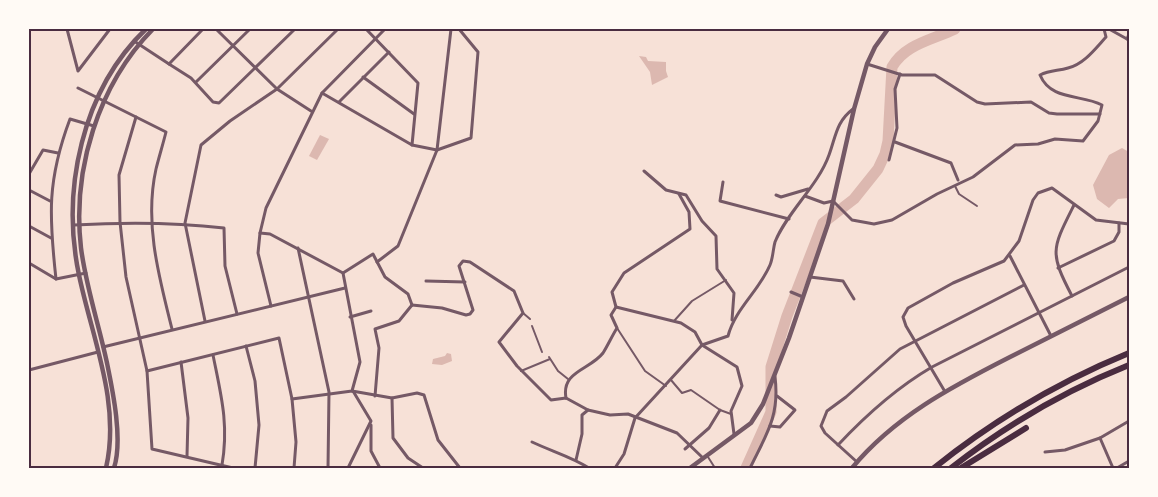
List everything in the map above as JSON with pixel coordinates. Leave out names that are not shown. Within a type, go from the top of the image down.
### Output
[{"type":"highway","points":[[934,468],[972,439],[1028,402],[1086,372],[1129,354]]},
{"type":"highway","points":[[951,468],[993,437],[1038,408],[1086,383],[1129,365]]},
{"type":"highway","points":[[961,468],[1026,428]]},
{"type":"street","points":[[67,29],[78,71],[110,29]]},
{"type":"street","points":[[106,468],[109,455],[109,400],[79,275],[74,225],[75,184],[87,124],[97,98],[123,53],[146,29]]},
{"type":"street","points":[[114,468],[116,406],[81,248],[80,224],[84,168],[94,126],[104,102],[129,56],[153,29]]},
{"type":"street","points":[[169,64],[203,29]]},
{"type":"street","points":[[216,29],[277,89],[311,111]]},
{"type":"street","points":[[196,82],[250,29]]},
{"type":"street","points":[[134,40],[196,82],[212,102],[219,103],[295,29]]},
{"type":"street","points":[[205,321],[185,223],[201,145],[230,121],[277,89],[338,29]]},
{"type":"street","points":[[366,29],[418,82],[412,145]]},
{"type":"street","points":[[272,306],[258,253],[260,232],[266,208],[311,111],[322,93],[385,29]]},
{"type":"street","points":[[377,262],[398,246],[437,150],[451,29]]},
{"type":"street","points":[[322,93],[412,145],[437,150],[471,138],[478,52],[459,29]]},
{"type":"street","points":[[690,468],[750,423],[757,414],[767,392],[828,224],[854,109],[867,64],[875,47],[888,29]]},
{"type":"street","points":[[833,201],[852,220],[874,224],[892,220],[974,177],[1015,145],[1038,144],[1055,139],[1083,141],[1098,122],[1102,105],[1094,101],[1068,98],[1043,82],[1040,75],[1049,70],[1069,68],[1079,63],[1106,38],[1104,31],[1110,29],[1128,40],[1129,34]]},
{"type":"street","points":[[339,102],[388,52]]},
{"type":"street","points":[[867,64],[898,74],[935,75],[962,94],[986,104],[1031,102],[1049,113],[1100,114]]},
{"type":"street","points":[[889,160],[895,142],[897,114],[895,89],[898,74]]},
{"type":"street","points":[[363,77],[414,114]]},
{"type":"street","points":[[78,88],[166,132],[156,170],[152,222],[156,264],[172,329]]},
{"type":"street","points":[[732,321],[752,296],[770,265],[775,242],[829,155],[834,133],[844,116],[854,109]]},
{"type":"street","points":[[136,118],[119,175],[120,222],[126,277],[147,370],[152,449],[233,468]]},
{"type":"street","points":[[56,279],[51,238],[51,201],[58,153],[70,119],[94,126]]},
{"type":"street","points":[[895,142],[950,163],[958,180]]},
{"type":"street","points":[[29,174],[43,150],[58,153]]},
{"type":"street","points":[[615,468],[624,454],[635,418],[702,345],[728,336],[732,321],[734,293],[717,269],[716,236],[702,221],[686,195],[666,190],[644,171]]},
{"type":"street","points":[[722,182],[720,201],[789,219]]},
{"type":"street","points":[[944,390],[903,317],[908,308],[973,273],[994,267],[1010,256],[1019,241],[1033,200],[1038,193],[1052,188],[1096,220],[1129,224]]},
{"type":"street","points":[[776,195],[782,197],[809,189]]},
{"type":"street","points":[[29,190],[51,201]]},
{"type":"street","points":[[566,398],[564,389],[568,379],[602,354],[617,328],[611,315],[616,307],[612,292],[624,273],[690,229],[690,212],[679,194]]},
{"type":"street","points":[[805,196],[824,202],[833,201]]},
{"type":"street","points":[[1072,296],[1058,268],[1055,255],[1056,241],[1074,205]]},
{"type":"street","points":[[74,225],[152,222],[185,223],[224,228],[225,266],[238,314]]},
{"type":"street","points":[[1058,268],[1114,240],[1119,232],[1119,223]]},
{"type":"street","points":[[29,226],[51,238]]},
{"type":"street","points":[[260,232],[270,234],[343,273]]},
{"type":"street","points":[[298,248],[329,392],[328,468]]},
{"type":"street","points":[[343,273],[373,254],[385,277],[408,294],[412,305]]},
{"type":"street","points":[[1010,256],[1051,336]]},
{"type":"street","points":[[412,305],[470,314],[473,310],[459,266],[463,262],[470,262],[514,291],[523,313],[499,342],[522,371],[551,400],[566,398],[588,410],[610,416],[628,414],[677,433],[705,457]]},
{"type":"street","points":[[29,263],[56,279],[86,273]]},
{"type":"street","points":[[838,445],[873,409],[905,383],[932,367],[1129,267]]},
{"type":"street","points":[[343,273],[360,362],[352,391],[371,421],[371,451],[380,468]]},
{"type":"street","points":[[810,277],[835,278],[843,281],[854,299]]},
{"type":"street","points":[[426,281],[465,282]]},
{"type":"street","points":[[857,462],[825,433],[821,426],[827,411],[846,397],[889,357],[915,340],[1024,285]]},
{"type":"street","points":[[29,370],[139,337],[345,288]]},
{"type":"street","points":[[791,292],[803,297]]},
{"type":"street","points":[[852,468],[904,418],[944,390],[1129,297]]},
{"type":"street","points":[[375,396],[379,348],[375,329],[399,322],[412,305]]},
{"type":"street","points":[[616,307],[674,322],[695,332],[702,345],[737,367],[742,386],[731,414],[734,434]]},
{"type":"street","points":[[350,317],[371,311]]},
{"type":"street","points":[[147,370],[279,338],[292,399],[296,442],[294,468]]},
{"type":"street","points":[[246,346],[255,381],[259,425],[255,468]]},
{"type":"street","points":[[213,355],[225,418],[226,433],[222,465]]},
{"type":"street","points":[[181,362],[188,418],[187,456]]},
{"type":"street","points":[[750,468],[776,411],[777,396],[774,375]]},
{"type":"street","points":[[292,399],[329,392],[352,391],[392,398],[417,393],[424,395],[438,440],[460,468]]},
{"type":"street","points":[[770,426],[780,427],[795,410],[777,396]]},
{"type":"street","points":[[392,398],[393,438],[408,458],[423,468]]},
{"type":"street","points":[[576,460],[582,434],[582,415],[588,410]]},
{"type":"street","points":[[685,449],[709,428],[720,410]]},
{"type":"street","points":[[1045,452],[1065,450],[1100,438],[1129,420]]},
{"type":"street","points":[[348,468],[371,421]]},
{"type":"street","points":[[1100,438],[1113,468]]},
{"type":"street","points":[[532,442],[576,460],[589,468]]},
{"type":"street","points":[[1118,468],[1129,461]]},
{"type":"lane","points":[[955,186],[959,194],[977,206]]},
{"type":"lane","points":[[674,322],[692,301],[726,280]]},
{"type":"lane","points":[[523,313],[530,319]]},
{"type":"lane","points":[[532,326],[542,352]]},
{"type":"lane","points":[[617,328],[645,371],[666,386]]},
{"type":"lane","points":[[522,371],[550,358],[568,379]]},
{"type":"lane","points":[[671,380],[682,393],[691,390],[720,410],[731,414]]},
{"type":"lane","points":[[705,457],[715,468]]},
{"type":"shaded area","points":[[639,56],[646,57],[648,61],[666,62],[668,77],[652,85],[650,72]]},
{"type":"shaded area","points":[[320,135],[329,139],[317,160],[309,156]]},
{"type":"shaded area","points":[[1122,148],[1129,152],[1129,198],[1118,199],[1109,208],[1097,199],[1093,185],[1109,155]]},
{"type":"shaded area","points":[[447,353],[451,354],[452,361],[442,365],[432,364],[433,359],[445,356]]},
{"type":"waterway","points":[[746,468],[771,412],[771,367],[787,316],[823,223],[854,199],[878,169],[885,154],[888,141],[892,67],[897,59],[912,48],[955,29]]}]
